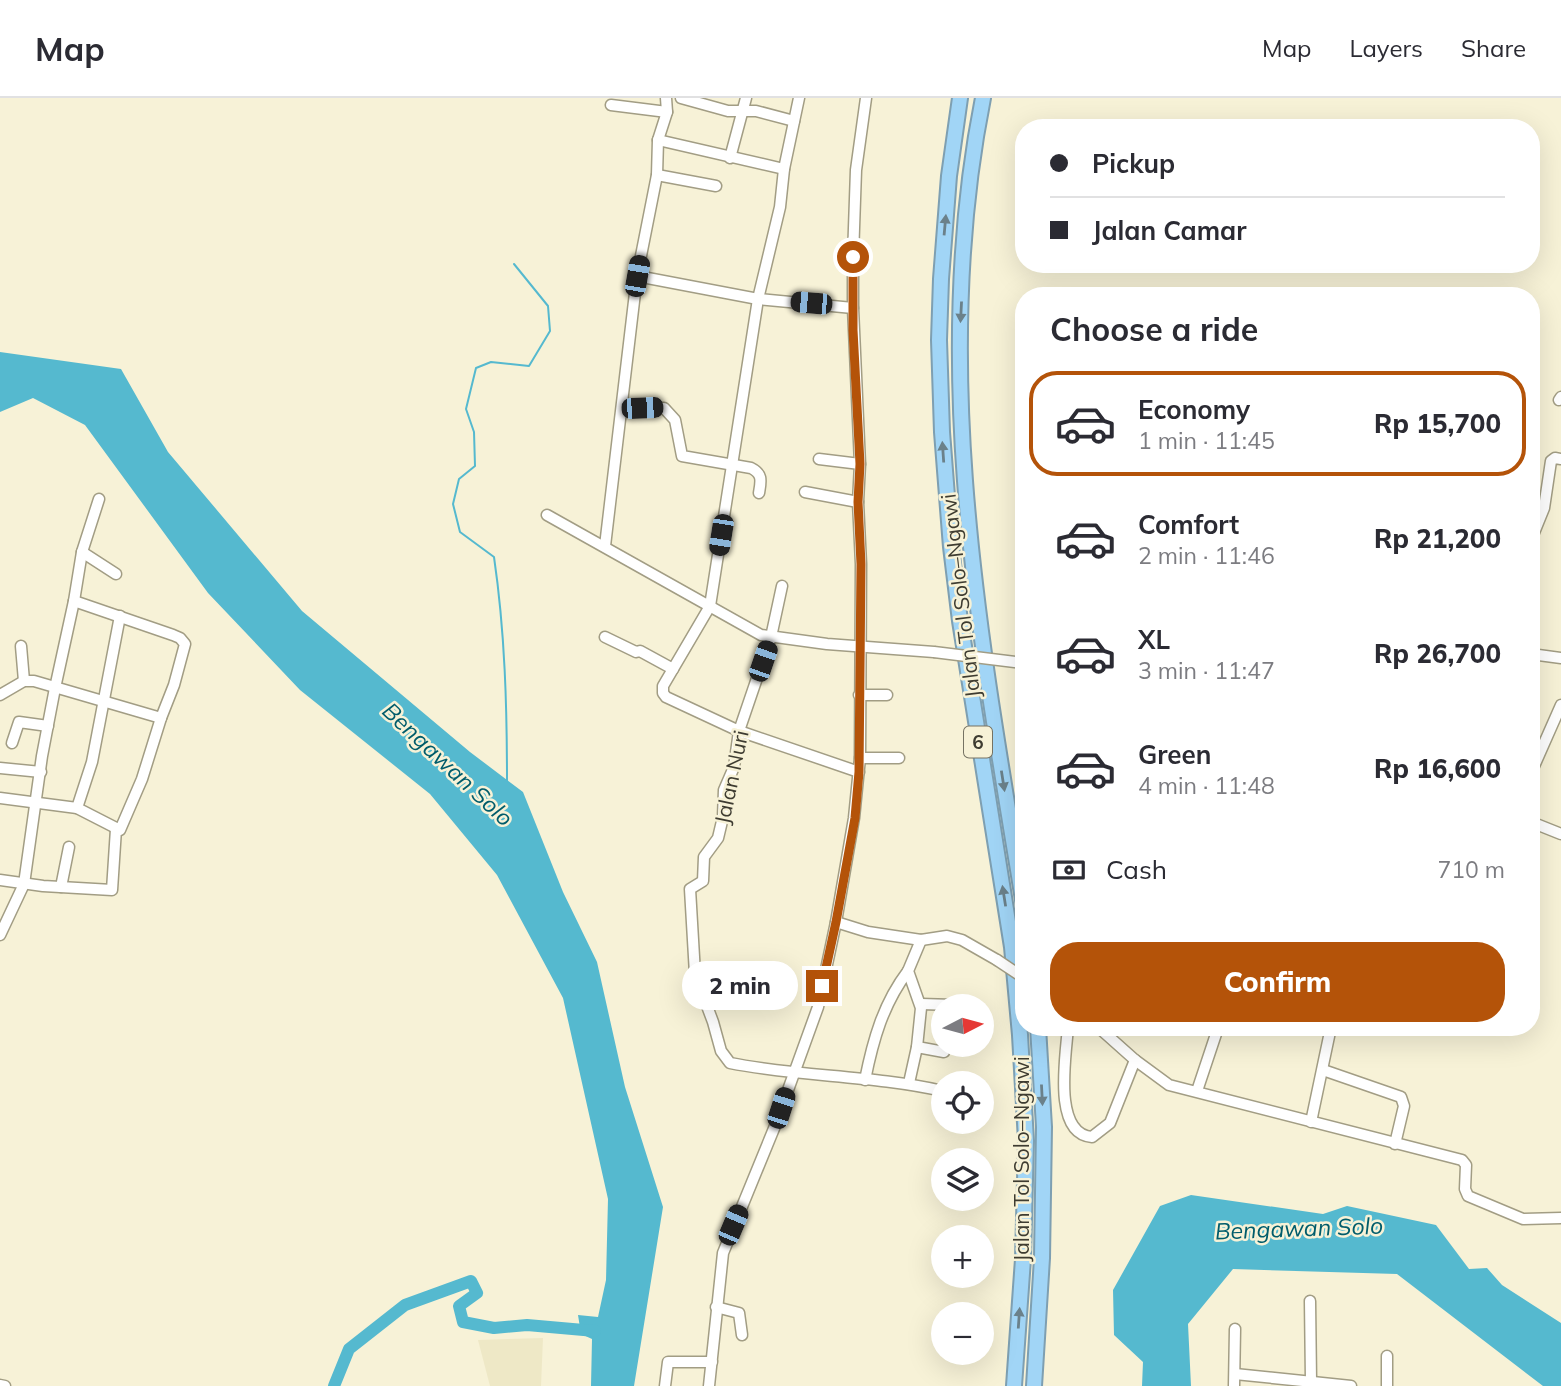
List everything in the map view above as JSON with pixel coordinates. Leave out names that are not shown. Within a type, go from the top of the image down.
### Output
[{"type":"highway","name":"Jalan Tol Solo–Ngawi","points":[[960,98],[949,176],[941,279],[939,340],[942,432],[960,621],[1015,980]]},
{"type":"highway","name":"Jalan Tol Solo–Ngawi","points":[[983,98],[969,180],[963,253],[960,430],[966,510],[982,634],[1015,848]]},
{"type":"highway","name":"Jalan Tol Solo–Ngawi","points":[[1014,1386],[1023,1259],[1026,1141],[1020,1036]]},
{"type":"highway","name":"Jalan Tol Solo–Ngawi","points":[[1034,1386],[1042,1258],[1044,1127],[1039,1036]]},
{"type":"street","points":[[605,546],[637,276],[657,175],[658,140],[667,112],[666,98]]},
{"type":"street","points":[[681,98],[727,111],[755,111],[793,121]]},
{"type":"street","points":[[730,158],[746,98]]},
{"type":"street","points":[[799,98],[784,169],[780,207],[758,299],[709,606],[663,686],[663,693],[666,697],[739,731],[859,772]]},
{"type":"street","points":[[709,1386],[716,1307],[727,1242],[775,1126],[818,1007],[855,818],[860,758],[861,564],[858,502],[860,464],[853,308],[856,170],[866,98]]},
{"type":"street","points":[[611,105],[667,112]]},
{"type":"street","points":[[658,140],[784,169]]},
{"type":"street","points":[[657,175],[716,186]]},
{"type":"street","points":[[637,276],[758,299],[853,308]]},
{"type":"street","points":[[623,409],[664,408],[675,419],[682,456],[742,465],[759,472],[759,493]]},
{"type":"street","points":[[1540,518],[1551,461],[1555,458],[1561,459]]},
{"type":"street","points":[[819,459],[860,464]]},
{"type":"street","points":[[805,492],[858,502]]},
{"type":"street","points":[[0,935],[24,884],[55,688],[82,552],[99,499]]},
{"type":"street","points":[[547,515],[750,631],[771,637],[1015,662]]},
{"type":"street","points":[[82,552],[116,574]]},
{"type":"street","name":"Jalan Nuri","points":[[782,586],[771,637],[739,731],[734,767],[724,790],[723,817],[718,838],[704,857],[703,881],[690,889],[693,951],[698,984],[726,1060],[793,1072]]},
{"type":"street","points":[[0,799],[77,807],[120,830],[142,779],[185,644],[180,638],[74,601]]},
{"type":"street","points":[[77,807],[92,762],[120,616]]},
{"type":"street","points":[[605,636],[673,669]]},
{"type":"street","points":[[21,646],[24,681]]},
{"type":"street","points":[[1540,655],[1561,658]]},
{"type":"street","points":[[0,695],[24,681],[34,681],[161,718]]},
{"type":"street","points":[[859,695],[887,695]]},
{"type":"street","points":[[1540,754],[1560,712]]},
{"type":"street","points":[[12,743],[19,722],[48,726]]},
{"type":"street","points":[[860,758],[899,758]]},
{"type":"street","points":[[0,768],[41,772]]},
{"type":"street","points":[[1540,826],[1561,834]]},
{"type":"street","points":[[0,880],[111,890],[116,829]]},
{"type":"street","points":[[61,887],[69,847]]},
{"type":"street","points":[[836,922],[868,932],[921,940],[947,936],[962,940],[1015,972]]},
{"type":"street","points":[[864,1080],[888,1000],[908,971],[921,940]]},
{"type":"street","points":[[908,971],[921,1004],[917,1047],[909,1083]]},
{"type":"street","points":[[921,1004],[931,1004]]},
{"type":"street","points":[[1067,1036],[1066,1109],[1072,1126],[1081,1135],[1092,1137],[1110,1123],[1135,1060]]},
{"type":"street","points":[[1108,1036],[1164,1083],[1462,1160],[1466,1165],[1465,1189],[1468,1196],[1523,1219],[1561,1218]]},
{"type":"street","points":[[1197,1091],[1215,1036]]},
{"type":"street","points":[[1311,1122],[1329,1036]]},
{"type":"street","points":[[917,1047],[931,1050]]},
{"type":"street","points":[[1323,1070],[1401,1097],[1404,1106],[1395,1144]]},
{"type":"street","points":[[793,1072],[909,1083],[931,1088]]},
{"type":"street","points":[[1310,1301],[1311,1381]]},
{"type":"street","points":[[716,1307],[739,1313],[742,1335]]},
{"type":"street","points":[[1234,1386],[1235,1329]]},
{"type":"street","points":[[1387,1356],[1387,1386]]},
{"type":"street","points":[[664,1386],[668,1362],[712,1362]]},
{"type":"street","points":[[1235,1374],[1351,1386]]},
{"type":"street","points":[[0,1385],[5,1386]]},
{"type":"shaded area","points":[[543,1338],[541,1386],[490,1386],[478,1340]]},
{"type":"water","name":"Bengawan Solo","points":[[0,352],[121,369],[168,452],[302,611],[470,752],[523,792],[563,892],[597,962],[625,1087],[663,1207],[634,1386],[591,1386],[592,1339],[581,1334],[578,1315],[598,1317],[606,1280],[608,1199],[563,998],[497,875],[430,794],[300,690],[208,593],[85,425],[33,398],[0,412]]},
{"type":"water","name":"Bengawan Solo","points":[[1191,1195],[1323,1214],[1347,1206],[1436,1225],[1469,1269],[1487,1268],[1502,1285],[1561,1323],[1561,1386],[1543,1386],[1397,1274],[1233,1269],[1188,1324],[1191,1386],[1142,1386],[1143,1362],[1114,1335],[1113,1290],[1160,1206]]},
{"type":"waterway","points":[[507,782],[505,670],[494,557],[460,532],[453,504],[459,479],[475,466],[474,432],[466,409],[476,368],[491,362],[529,366],[550,331],[548,306],[514,264]]},
{"type":"waterway","points":[[334,1386],[349,1349],[405,1305],[471,1281],[477,1293],[459,1306],[463,1322],[494,1328],[527,1325],[595,1331]]},
{"type":"route","points":[[822,986],[855,818],[860,758],[860,464],[853,330],[853,257]]}]
